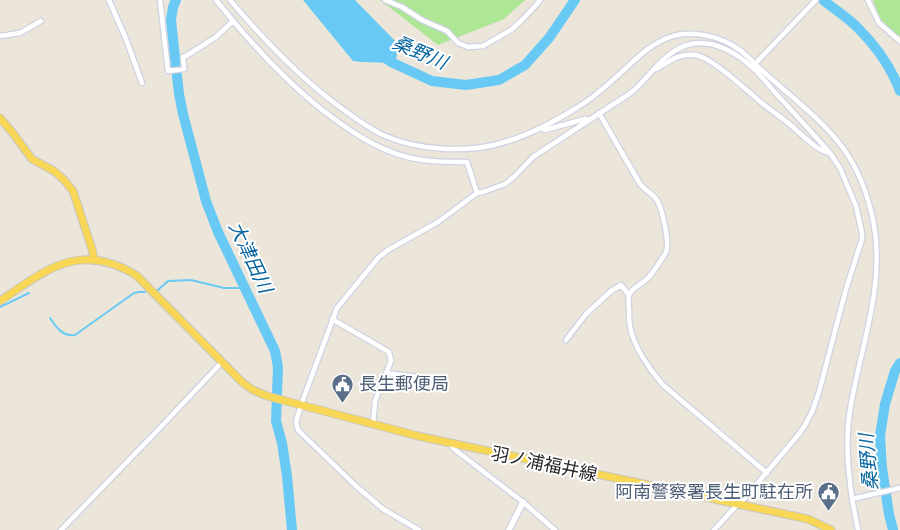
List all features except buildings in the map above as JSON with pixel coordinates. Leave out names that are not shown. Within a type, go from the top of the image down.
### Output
[{"type":"main road","points":[[0,118],[32,160],[54,172],[73,191],[94,259]]},
{"type":"main road","points":[[0,301],[46,270],[60,264],[94,259],[122,266],[136,275],[155,293],[222,362]]},
{"type":"main road","name":"羽ノ浦福井線","points":[[222,362],[253,390],[286,402],[450,443],[808,520],[831,530]]},
{"type":"street","points":[[109,0],[142,83]]},
{"type":"street","points":[[160,0],[168,71],[184,69],[183,58],[212,40],[233,21]]},
{"type":"street","points":[[216,0],[278,71],[301,93],[347,129],[384,149],[405,157],[429,161],[467,162],[477,194]]},
{"type":"street","points":[[230,0],[285,60],[322,94],[360,122],[384,135],[409,144],[443,149],[475,148],[504,142],[540,128],[579,107],[606,86],[643,52],[656,43],[672,36],[704,34],[724,41],[743,51],[825,126],[844,150],[858,173],[867,196],[874,223],[877,268],[874,292],[850,410],[847,439],[848,472],[858,530]]},
{"type":"street","points":[[385,0],[447,31],[458,43],[468,47],[483,46],[511,30],[540,0]]},
{"type":"street","points":[[756,64],[816,0]]},
{"type":"street","points":[[868,0],[879,23],[900,41]]},
{"type":"street","points":[[0,36],[20,33],[41,21]]},
{"type":"street","points":[[418,530],[383,509],[356,486],[298,430],[296,422],[301,405],[337,308],[378,258],[388,250],[438,222],[477,194],[505,184],[533,157],[632,92],[642,84],[664,58],[688,45],[704,44],[718,46],[756,64],[830,153],[840,168],[856,206],[862,233],[862,239],[812,412],[799,434],[767,473],[714,530]]},
{"type":"street","points":[[654,70],[674,58],[687,55],[704,57],[814,145],[824,152],[830,153]]},
{"type":"street","points":[[599,113],[640,184],[657,200],[662,214],[667,244],[666,251],[649,278],[629,295],[629,319],[633,336],[652,372],[663,385],[767,473]]},
{"type":"street","points":[[540,128],[545,130],[585,119],[589,120]]},
{"type":"street","points":[[566,340],[586,314],[618,285],[629,295]]},
{"type":"street","points":[[332,319],[389,352],[390,361],[375,401],[373,425]]},
{"type":"street","points":[[61,530],[222,362]]},
{"type":"street","points":[[386,373],[432,379]]},
{"type":"street","points":[[450,443],[454,449],[523,502],[548,526],[555,530]]},
{"type":"street","points":[[854,498],[900,488]]},
{"type":"street","points":[[509,530],[523,502]]},
{"type":"green space","points":[[380,0],[525,0],[504,19],[438,45]]},
{"type":"green space","points":[[873,0],[900,0],[900,38],[881,20]]},
{"type":"water","points":[[303,0],[355,0],[399,45],[395,63],[353,61]]},
{"type":"waterway","name":"大津田川","points":[[176,0],[171,20],[179,94],[206,201],[218,232],[275,351],[278,367],[276,421],[282,443],[287,476],[292,530]]},
{"type":"waterway","name":"桑野川","points":[[381,55],[391,62],[432,81],[466,85],[499,80],[525,65],[549,38],[575,0]]},
{"type":"waterway","name":"桑野川","points":[[823,0],[853,23],[870,41],[887,65],[900,91]]},
{"type":"waterway","points":[[158,290],[168,281],[191,280],[224,288],[245,288]]},
{"type":"waterway","points":[[50,318],[63,333],[75,335],[134,293],[145,292]]},
{"type":"waterway","points":[[0,307],[29,293]]},
{"type":"waterway","name":"桑野川","points":[[893,530],[882,468],[880,436],[885,404],[895,371],[900,363]]},
{"type":"place","name":"長生郵便局","points":[[343,403]]},
{"type":"place","name":"阿南警察署長生町駐在所","points":[[829,511]]}]
